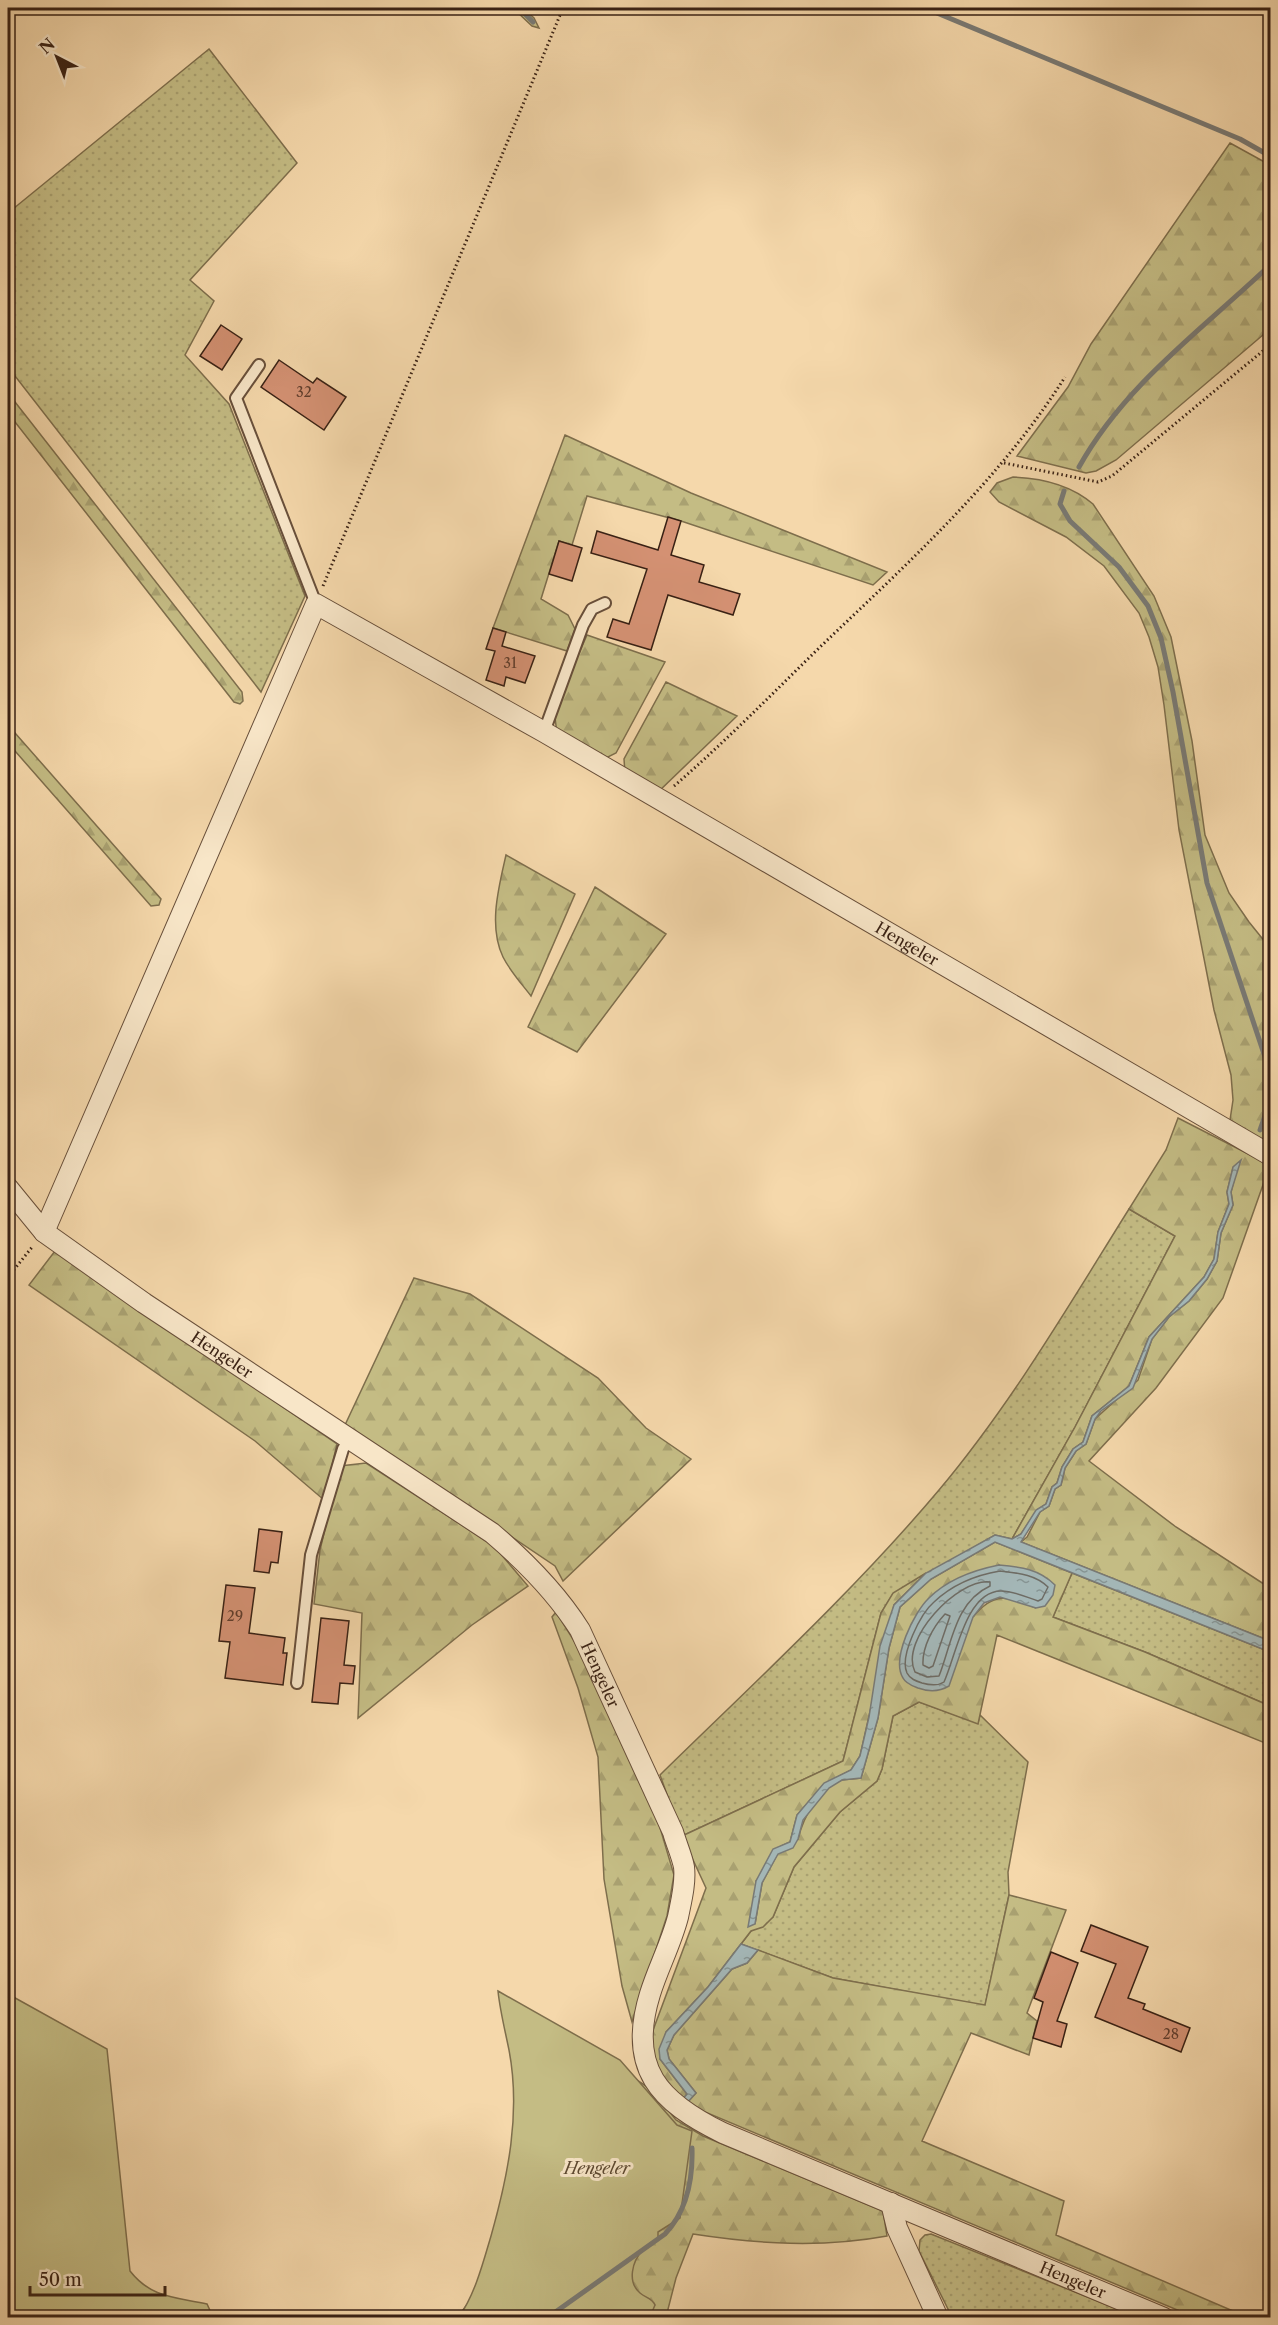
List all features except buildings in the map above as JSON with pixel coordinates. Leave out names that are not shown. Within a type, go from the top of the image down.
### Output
[{"type":"street","name":"Hengeler","points":[[316,604],[544,732],[1270,1155]]},
{"type":"street","points":[[44,1232],[316,604]]},
{"type":"street","name":"Hengeler","points":[[14,1195],[44,1232],[492,1533],[534,1571],[564,1604],[580,1630],[673,1832],[684,1867],[681,1902],[673,1936],[650,1994],[641,2034],[643,2057],[665,2096],[704,2124],[723,2133],[1164,2318]]},
{"type":"street","points":[[891,2203],[897,2228],[938,2318]]},
{"type":"lane","points":[[259,365],[236,398],[316,604]]},
{"type":"lane","points":[[544,732],[583,625],[592,609],[605,603]]},
{"type":"lane","points":[[297,1683],[311,1555],[343,1449],[350,1438]]},
{"type":"path","points":[[316,604],[563,8]]},
{"type":"path","points":[[1004,463],[1098,482],[1112,476],[1270,345]]},
{"type":"path","points":[[659,799],[712,753],[869,602],[1004,463],[1041,414],[1065,376]]},
{"type":"path","points":[[8,1277],[44,1232]]},
{"type":"green space","points":[[513,8],[523,8],[534,18],[539,28],[532,26]]},
{"type":"green space","points":[[209,49],[297,163],[190,280],[214,301],[185,355],[229,404],[305,596],[261,692],[8,367],[8,213]]},
{"type":"green space","points":[[1230,143],[1270,165],[1270,329],[1116,460],[1096,471],[1086,473],[1017,456],[1068,387],[1091,344]]},
{"type":"green space","points":[[8,393],[242,692],[243,701],[240,704],[234,702],[8,413]]},
{"type":"green space","points":[[565,435],[691,493],[887,572],[873,585],[681,521],[587,496],[572,545],[559,541],[541,599],[568,615],[575,629],[567,651],[493,628]]},
{"type":"green space","points":[[1013,477],[1034,479],[1065,487],[1093,504],[1154,596],[1171,637],[1192,741],[1205,835],[1229,893],[1270,948],[1270,1145],[1230,1120],[1233,1100],[1231,1075],[1214,1010],[1179,830],[1164,705],[1158,667],[1149,637],[1139,613],[1104,566],[1066,537],[999,502],[990,492],[997,483]]},
{"type":"green space","points":[[587,635],[665,662],[616,753],[602,760],[557,733],[554,710]]},
{"type":"green space","points":[[666,682],[737,716],[657,793],[625,773],[624,759]]},
{"type":"green space","points":[[8,725],[161,899],[159,905],[151,906],[8,743]]},
{"type":"green space","points":[[506,855],[575,894],[531,996],[503,957],[496,932],[496,906]]},
{"type":"green space","points":[[595,887],[666,934],[577,1052],[528,1027]]},
{"type":"green space","points":[[1178,1118],[1270,1165],[1223,1298],[1156,1388],[1089,1461],[1176,1527],[1270,1588],[1270,1641],[1021,1542],[1027,1537],[1040,1512],[1049,1506],[1055,1489],[1061,1485],[1065,1468],[1076,1451],[1086,1444],[1095,1419],[1138,1380],[1152,1339],[1169,1317],[1189,1301],[1207,1279],[1217,1261],[1221,1233],[1233,1205],[1231,1192],[1237,1168],[1233,1168],[1227,1192],[1229,1204],[1218,1232],[1214,1259],[1204,1277],[1149,1337],[1129,1386],[1092,1416],[1083,1442],[1073,1449],[1062,1467],[1046,1504],[1037,1510],[1021,1534],[1012,1539],[1075,1427],[1175,1236],[1129,1209],[1166,1150]]},
{"type":"green space","points":[[1129,1209],[1175,1236],[1075,1427],[1012,1539],[995,1535],[893,1594],[881,1613],[843,1761],[682,1836],[660,1775],[839,1600],[939,1490],[966,1457],[1015,1388]]},
{"type":"green space","points":[[55,1251],[337,1444],[324,1500],[255,1441],[29,1285]]},
{"type":"green space","points":[[414,1278],[470,1294],[598,1378],[646,1428],[691,1459],[563,1581],[555,1566],[345,1425]]},
{"type":"green space","points":[[366,1463],[494,1546],[528,1586],[472,1625],[358,1718],[362,1613],[314,1604],[320,1550],[340,1466]]},
{"type":"green space","points":[[995,1542],[1072,1573],[1053,1617],[1145,1652],[1270,1706],[1270,1745],[997,1635],[978,1724],[919,1702],[893,1716],[882,1769],[877,1781],[840,1812],[794,1867],[773,1917],[763,1927],[751,1931],[708,1987],[666,2032],[660,2059],[687,2094],[682,2100],[652,2065],[652,2033],[706,1888],[682,1836],[843,1761],[881,1613],[893,1593],[926,1573],[894,1605],[860,1756],[851,1770],[824,1784],[797,1815],[790,1842],[781,1846],[756,1881],[755,1924],[762,1883],[778,1853],[798,1839],[813,1804],[826,1789],[834,1784],[842,1780],[861,1778],[878,1718],[889,1648],[900,1607],[931,1579]],"holes":[[[999,1565],[1036,1608],[1002,1598],[988,1603],[973,1617]]]},
{"type":"green space","points":[[1072,1573],[1270,1652],[1270,1706],[1145,1652],[1053,1617]]},
{"type":"green space","points":[[556,1612],[576,1644],[656,1814],[674,1875],[667,1916],[632,2022],[622,1986],[604,1879],[598,1757],[578,1688],[552,1617]]},
{"type":"green space","points":[[919,1702],[978,1723],[980,1715],[1028,1762],[1008,1872],[1009,1895],[985,2006],[833,1978],[741,1944],[751,1931],[773,1917],[794,1867],[840,1812],[877,1781],[882,1769],[893,1716]]},
{"type":"green space","points":[[1009,1895],[1066,1910],[1027,2013],[1037,2021],[1029,2055],[971,2033],[922,2141],[1064,2201],[1056,2235],[1247,2317],[1194,2317],[686,2104],[696,2093],[669,2059],[667,2050],[674,2035],[732,1969],[747,1963],[758,1950],[833,1978],[985,2005]]},
{"type":"green space","name":"Hengeler","points":[[498,1991],[620,2060],[677,2125],[692,2131],[680,2218],[658,2232],[658,2240],[651,2242],[643,2250],[632,2272],[636,2288],[655,2305],[650,2317],[459,2317],[474,2288],[485,2257],[503,2190],[511,2144],[514,2097],[509,2050]]},
{"type":"green space","points":[[8,1994],[107,2049],[130,2271],[146,2287],[164,2295],[207,2304],[213,2317],[8,2317]]},
{"type":"green space","name":"Hengeler","points":[[635,2079],[651,2089],[676,2120],[703,2136],[883,2211],[887,2236],[838,2242],[790,2243],[693,2234],[676,2278],[666,2317],[457,2318]]},
{"type":"green space","points":[[931,2234],[1137,2317],[952,2317],[919,2251],[920,2240],[925,2235]]},
{"type":"water","points":[[1241,1160],[1231,1192],[1233,1205],[1221,1233],[1217,1261],[1207,1279],[1189,1301],[1169,1317],[1152,1339],[1133,1388],[1101,1411],[1095,1419],[1086,1444],[1076,1451],[1065,1468],[1061,1485],[1055,1489],[1049,1506],[1040,1512],[1021,1542],[1270,1641],[1270,1652],[995,1542],[931,1579],[900,1607],[889,1648],[878,1718],[861,1778],[842,1780],[829,1788],[803,1820],[793,1848],[778,1854],[762,1883],[755,1924],[748,1927],[756,1881],[773,1849],[790,1842],[797,1815],[824,1783],[851,1770],[860,1756],[869,1717],[880,1646],[894,1605],[926,1573],[995,1535],[1012,1539],[1021,1534],[1036,1510],[1046,1504],[1062,1467],[1073,1449],[1083,1442],[1092,1416],[1129,1386],[1149,1337],[1204,1277],[1214,1259],[1218,1232],[1229,1204],[1227,1192],[1233,1167]]},
{"type":"water","points":[[999,1565],[1022,1568],[1043,1575],[1055,1585],[1053,1595],[1045,1606],[1036,1608],[1000,1597],[984,1603],[973,1617],[949,1686],[930,1691],[908,1683],[900,1670],[902,1648],[911,1624],[923,1605],[936,1591],[953,1581]]},
{"type":"water","points":[[741,1944],[758,1950],[747,1963],[732,1969],[674,2035],[667,2050],[669,2059],[696,2093],[686,2104],[682,2100],[687,2094],[660,2059],[659,2049],[666,2032],[708,1987]]},
{"type":"waterway","points":[[519,8],[533,22]]},
{"type":"waterway","points":[[925,8],[1240,139],[1270,156]]},
{"type":"waterway","points":[[1079,467],[1098,437],[1142,383],[1270,265]]},
{"type":"waterway","points":[[1064,491],[1060,504],[1070,521],[1119,567],[1148,606],[1161,638],[1173,692],[1207,883],[1270,1072],[1269,1104],[1260,1130]]},
{"type":"waterway","points":[[547,2318],[665,2234],[673,2225],[679,2215],[690,2183],[692,2148]]}]
